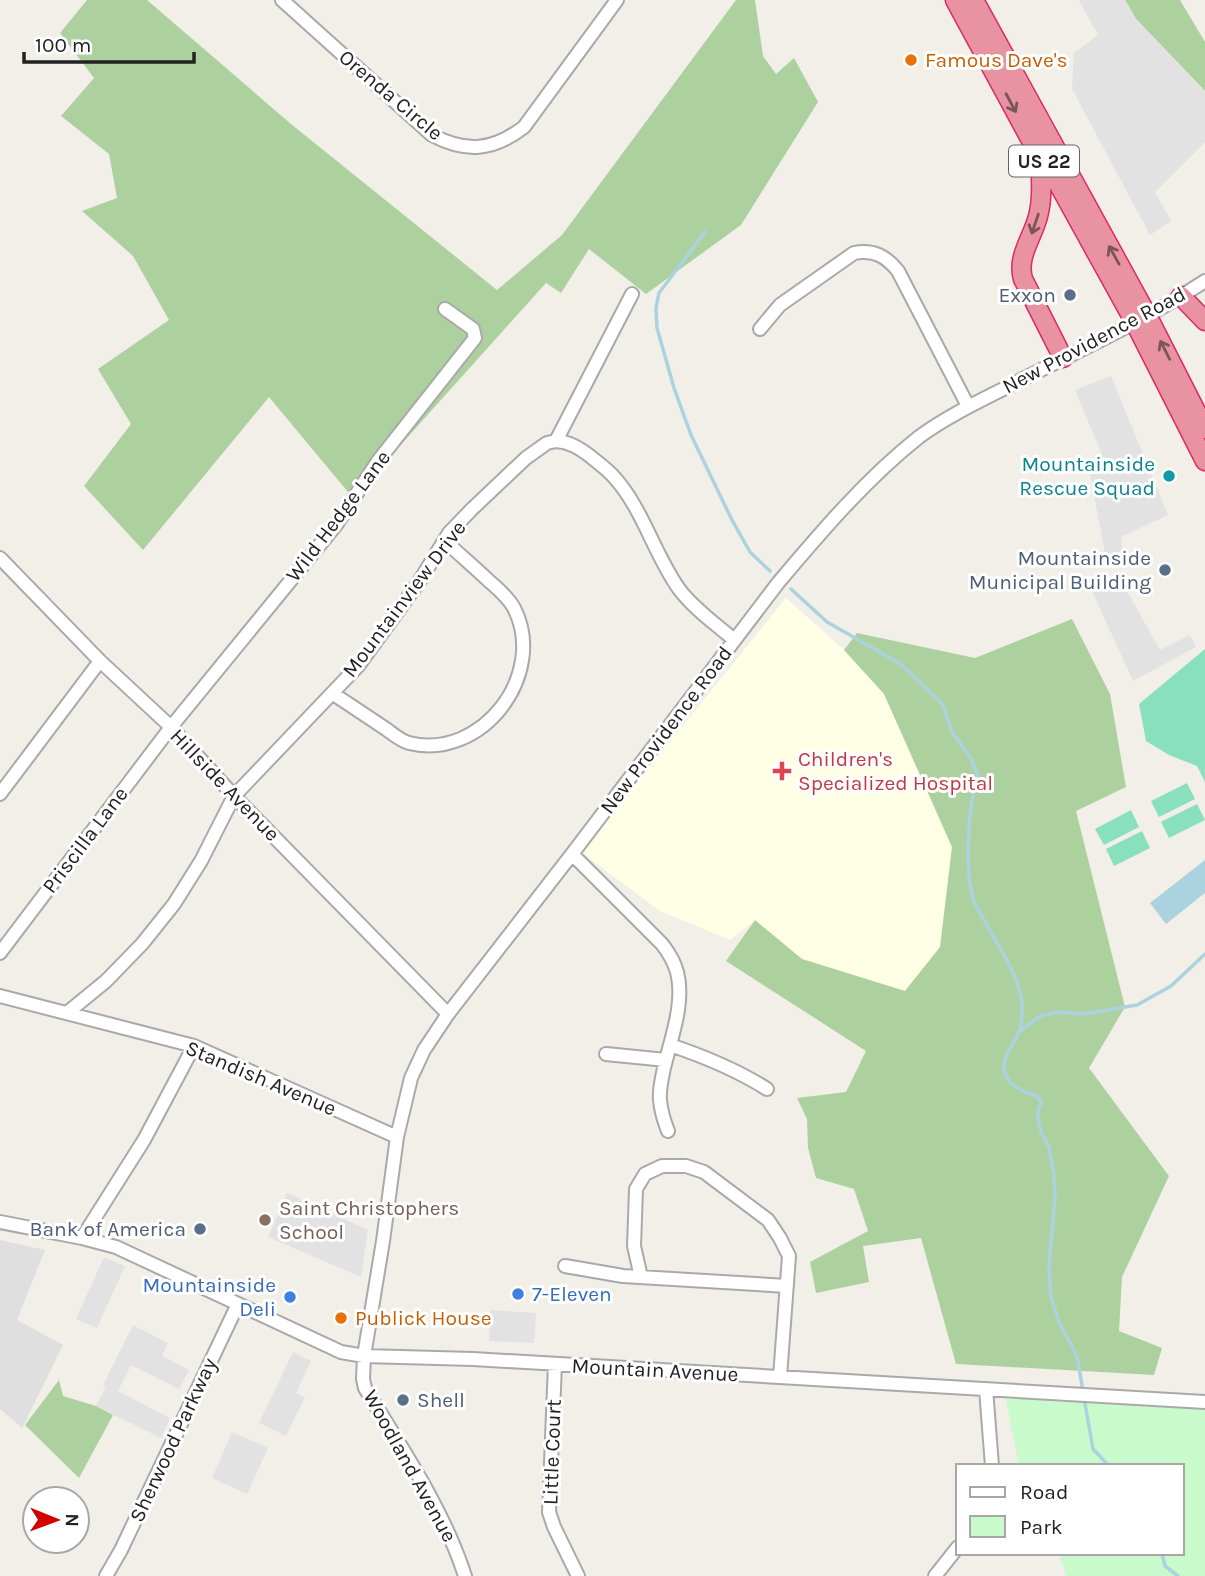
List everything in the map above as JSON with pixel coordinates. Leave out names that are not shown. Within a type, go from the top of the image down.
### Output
[{"type":"highway","name":"US 22","points":[[955,0],[1040,157],[1049,167],[1141,318],[1205,429]]},
{"type":"highway","name":"US 22","points":[[974,0],[1141,318],[1205,461]]},
{"type":"highway","points":[[1040,157],[1039,213],[1022,257],[1021,272],[1063,358]]},
{"type":"highway","points":[[1181,296],[1205,321]]},
{"type":"street","name":"Orenda Circle","points":[[282,0],[432,135],[446,142],[476,148],[498,143],[524,127],[617,0]]},
{"type":"street","points":[[760,329],[780,305],[853,253],[861,251],[881,255],[898,271],[968,407]]},
{"type":"street","name":"New Providence Road","points":[[364,1356],[397,1137],[411,1078],[424,1050],[448,1014],[778,583],[867,484],[920,436],[968,407],[1141,318],[1205,281]]},
{"type":"street","points":[[632,294],[556,441],[577,447],[615,477],[681,591],[734,640]]},
{"type":"street","name":"Wild Hedge Lane","points":[[171,727],[336,525],[378,461],[475,338],[473,329],[445,309]]},
{"type":"street","name":"Mountainview Drive","points":[[67,1013],[115,972],[142,944],[174,904],[201,861],[234,796],[358,666],[445,541],[472,509],[526,458],[547,443],[556,441]]},
{"type":"street","points":[[332,693],[406,742],[426,744],[455,740],[473,732],[489,720],[509,698],[518,681],[524,654],[518,617],[509,600],[445,541]]},
{"type":"street","name":"Hillside Avenue","points":[[0,558],[100,661],[171,727],[234,796],[448,1014]]},
{"type":"street","points":[[0,794],[100,661]]},
{"type":"street","name":"Priscilla Lane","points":[[0,953],[171,727]]},
{"type":"street","points":[[0,769],[13,777]]},
{"type":"street","points":[[572,854],[662,944],[673,959],[678,974],[678,1005],[661,1082],[660,1099],[668,1131]]},
{"type":"street","name":"Standish Avenue","points":[[0,996],[194,1046],[397,1137]]},
{"type":"street","points":[[670,1045],[753,1080],[767,1089]]},
{"type":"street","points":[[82,1238],[144,1140],[194,1046]]},
{"type":"street","points":[[606,1054],[666,1060]]},
{"type":"street","points":[[641,1277],[634,1246],[636,1189],[645,1174],[662,1166],[686,1166],[704,1172],[768,1220],[789,1256],[780,1377]]},
{"type":"street","name":"Mountain Avenue","points":[[0,1222],[82,1238],[126,1251],[341,1352],[364,1356],[555,1364],[1205,1402]]},
{"type":"street","points":[[565,1265],[623,1276],[786,1286]]},
{"type":"street","name":"Sherwood Parkway","points":[[106,1576],[121,1550],[238,1304]]},
{"type":"street","name":"Woodland Avenue","points":[[364,1356],[365,1388],[440,1514],[465,1576]]},
{"type":"street","name":"Little Court","points":[[555,1364],[549,1512],[578,1576]]},
{"type":"street","points":[[986,1390],[992,1464]]},
{"type":"street","points":[[935,1576],[956,1550]]},
{"type":"shaded area","points":[[1079,0],[1125,0],[1136,19],[1205,91],[1205,142],[1155,192],[1171,221],[1150,235],[1072,89],[1074,53],[1098,35]]},
{"type":"shaded area","points":[[1111,376],[1168,515],[1121,537],[1123,558],[1107,564],[1089,469],[1105,462],[1075,390]]},
{"type":"shaded area","points":[[1121,580],[1160,650],[1190,635],[1196,647],[1133,681],[1091,589]]},
{"type":"shaded area","name":"Children's Specialized Hospital","points":[[786,598],[844,650],[884,694],[952,847],[940,947],[905,991],[802,959],[755,921],[730,940],[660,911],[581,852]]},
{"type":"shaded area","points":[[287,1193],[368,1230],[361,1277],[268,1237]]},
{"type":"shaded area","points":[[0,1240],[45,1250],[17,1320],[63,1345],[22,1428],[0,1409]]},
{"type":"shaded area","points":[[104,1257],[125,1266],[97,1328],[76,1319]]},
{"type":"shaded area","points":[[490,1310],[536,1313],[534,1343],[489,1341]]},
{"type":"shaded area","points":[[133,1325],[168,1343],[162,1356],[189,1370],[179,1389],[131,1365],[118,1391],[170,1418],[161,1438],[96,1406],[106,1386],[103,1385]]},
{"type":"shaded area","points":[[293,1352],[311,1361],[296,1393],[305,1397],[286,1436],[259,1423]]},
{"type":"shaded area","points":[[232,1432],[268,1448],[247,1494],[212,1478]]},
{"type":"green space","points":[[87,0],[147,0],[291,124],[497,290],[562,235],[736,0],[755,0],[763,56],[776,74],[794,58],[818,102],[741,225],[646,294],[589,249],[561,293],[546,283],[353,498],[269,397],[143,550],[84,486],[131,424],[98,369],[169,320],[133,256],[82,211],[117,198],[109,154],[61,116],[94,78],[60,33]]},
{"type":"green space","points":[[1125,0],[1180,0],[1205,42],[1205,91],[1136,19]]},
{"type":"green space","points":[[1072,619],[1110,694],[1126,787],[1076,811],[1125,1007],[1089,1068],[1169,1176],[1122,1277],[1119,1331],[1162,1348],[1154,1375],[956,1364],[921,1238],[863,1246],[869,1282],[816,1293],[810,1262],[868,1231],[854,1189],[816,1178],[808,1148],[807,1119],[797,1098],[846,1092],[866,1051],[726,961],[755,920],[802,959],[905,991],[940,947],[952,847],[884,694],[844,650],[857,633],[975,658]]},
{"type":"green space","points":[[1205,649],[1205,782],[1197,766],[1169,755],[1146,741],[1139,704]]},
{"type":"green space","points":[[1187,783],[1195,799],[1159,817],[1151,801]]},
{"type":"green space","points":[[1197,804],[1205,820],[1169,838],[1161,822]]},
{"type":"green space","points":[[1131,810],[1139,827],[1104,845],[1095,829]]},
{"type":"green space","points":[[1142,831],[1150,848],[1114,866],[1106,849]]},
{"type":"green space","points":[[59,1380],[63,1396],[96,1406],[113,1415],[79,1478],[25,1425]]},
{"type":"green space","points":[[1004,1390],[1205,1402],[1205,1576],[1066,1576],[1060,1555],[1184,1555],[1184,1464],[1019,1464]]},
{"type":"water","points":[[1205,860],[1205,893],[1166,924],[1150,903]]},
{"type":"waterway","points":[[705,232],[659,293],[656,308],[657,328],[691,435],[750,552],[770,571]]},
{"type":"waterway","points":[[791,589],[827,622],[901,664],[943,705],[952,732],[970,757],[978,775],[968,838],[971,888],[976,906],[1011,967],[1019,987],[1021,1026],[1004,1068],[1010,1082],[1038,1097],[1041,1103],[1038,1118],[1041,1132],[1049,1147],[1054,1174],[1055,1198],[1049,1265],[1051,1298],[1060,1324],[1077,1356],[1083,1391]]},
{"type":"waterway","points":[[1020,1031],[1040,1016],[1057,1012],[1083,1014],[1137,1005],[1171,986],[1205,954]]},
{"type":"waterway","points":[[1084,1398],[1093,1449],[1107,1464]]},
{"type":"waterway","points":[[1162,1555],[1165,1566],[1178,1576]]},
{"type":"place","name":"Famous Dave's","points":[[911,60]]},
{"type":"place","name":"Exxon","points":[[1070,295]]},
{"type":"place","name":"Mountainside Rescue Squad","points":[[1169,476]]},
{"type":"place","name":"Mountainside Municipal Building","points":[[1165,570]]},
{"type":"place","name":"Children's Specialized Hospital","points":[[782,771]]},
{"type":"place","name":"Saint Christophers School","points":[[265,1220]]},
{"type":"place","name":"Bank of America","points":[[200,1229]]},
{"type":"place","name":"7-Eleven","points":[[518,1294]]},
{"type":"place","name":"Mountainside Deli","points":[[290,1297]]},
{"type":"place","name":"Publick House","points":[[341,1318]]},
{"type":"place","name":"Shell","points":[[403,1400]]}]
